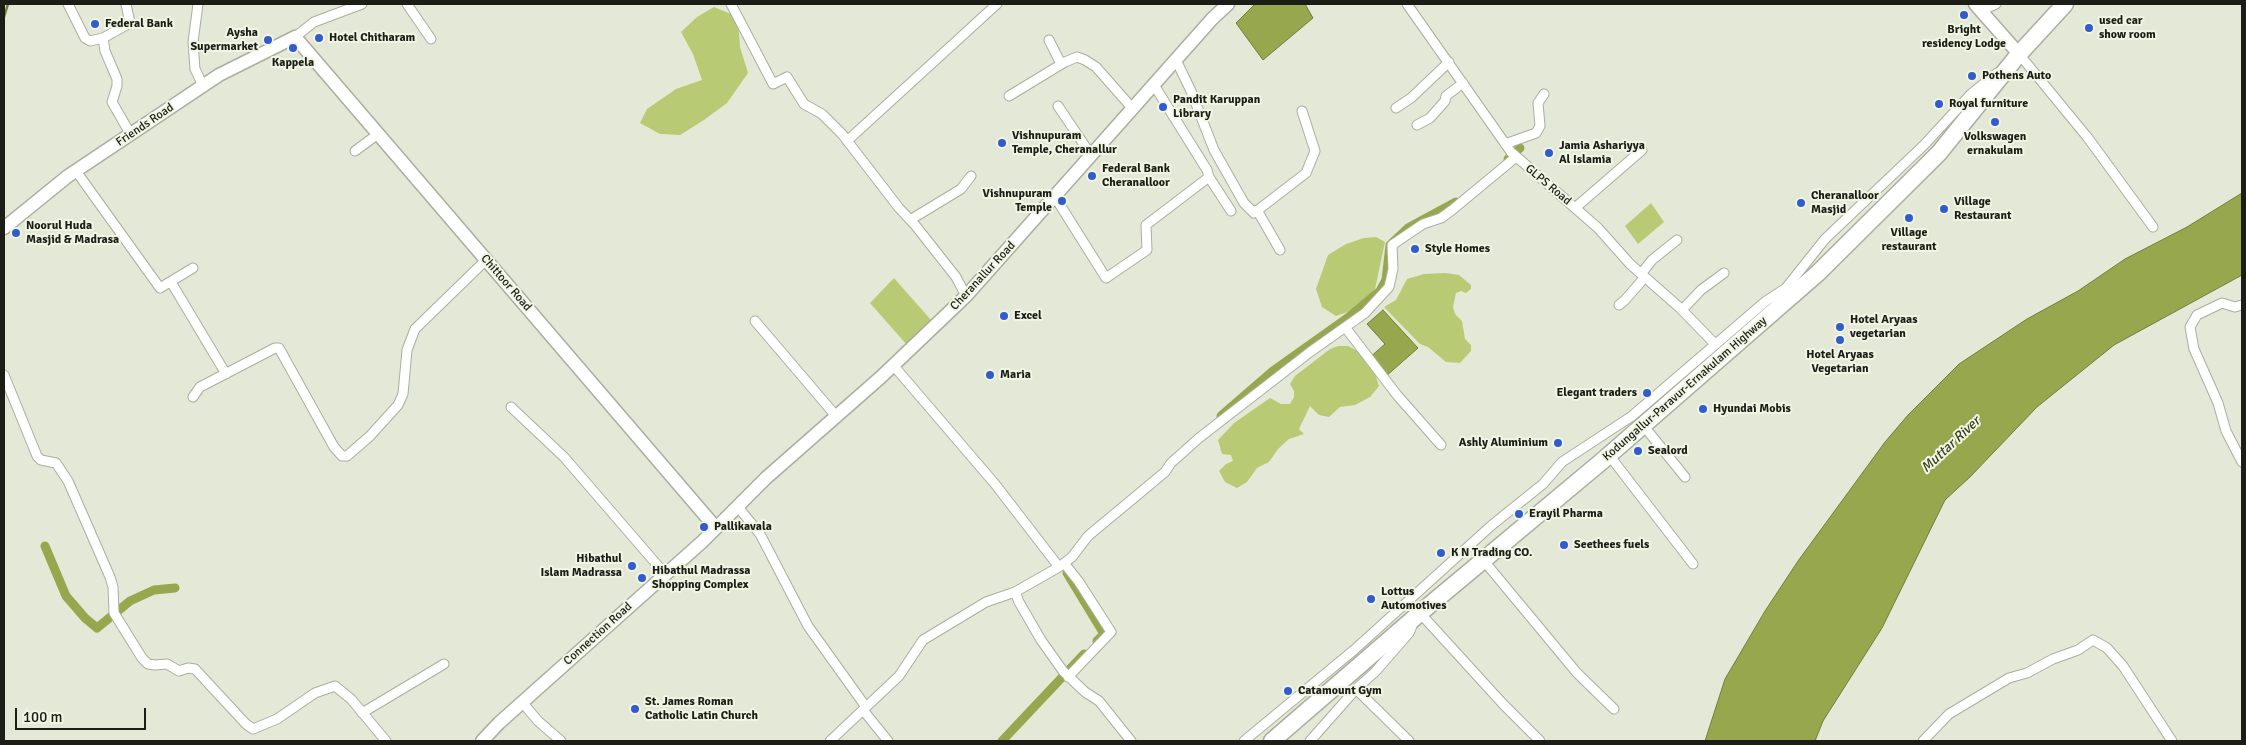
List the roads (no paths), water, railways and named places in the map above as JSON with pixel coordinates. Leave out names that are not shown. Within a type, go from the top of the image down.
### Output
[{"type":"highway","name":"Kodungallur-Paravur-Ernakulam Highway","points":[[1272,741],[1609,455],[1818,273],[1939,152],[2019,54],[2065,4]]},
{"type":"main road","name":"Cheranallur Road","points":[[716,528],[766,478],[894,365],[966,296],[1228,4]]},
{"type":"main road","points":[[1978,7],[2019,54]]},
{"type":"main road","name":"Friends Road","points":[[4,228],[76,170],[219,75],[295,37]]},
{"type":"main road","name":"Chittoor Road","points":[[295,37],[716,528]]},
{"type":"main road","name":"Connection Road","points":[[482,741],[522,702],[716,528]]},
{"type":"street","points":[[68,4],[85,38],[90,41],[103,38],[130,23],[126,4]]},
{"type":"street","points":[[198,4],[193,42],[195,69],[203,86]]},
{"type":"street","points":[[295,37],[314,22],[362,4]]},
{"type":"street","points":[[407,4],[431,40]]},
{"type":"street","points":[[731,4],[773,84],[787,76],[804,104],[822,114],[847,141],[956,277],[966,296]]},
{"type":"street","points":[[847,141],[996,4]]},
{"type":"street","name":"GLPS Road","points":[[1407,4],[1512,152],[1575,208],[1715,344]]},
{"type":"street","points":[[1978,7],[1996,4]]},
{"type":"street","points":[[103,38],[117,86],[112,102],[131,135]]},
{"type":"street","points":[[1049,40],[1061,64]]},
{"type":"street","points":[[1244,741],[1354,650],[1492,526],[1543,484],[1562,462],[1632,416],[1766,301],[1786,288],[1813,253],[1837,227],[1924,145],[1971,94],[2019,54],[2088,138],[2152,227]]},
{"type":"street","points":[[1009,96],[1061,64],[1077,57],[1096,67],[1133,109]]},
{"type":"street","points":[[1176,60],[1191,91],[1214,150],[1244,204],[1254,213],[1306,173],[1315,151],[1302,111]]},
{"type":"street","points":[[1396,108],[1411,98],[1448,62]]},
{"type":"street","points":[[1417,125],[1430,118],[1445,101],[1446,96],[1463,83]]},
{"type":"street","points":[[1154,85],[1209,177],[1232,211]]},
{"type":"street","points":[[830,741],[899,676],[923,640],[986,602],[1015,592],[1072,557],[1088,536],[1165,472],[1171,463],[1199,438],[1364,313],[1389,287],[1393,269],[1392,245],[1423,224],[1441,218],[1452,210],[1528,136],[1538,130],[1538,103],[1544,94]]},
{"type":"street","points":[[1058,106],[1091,155]]},
{"type":"street","points":[[355,151],[378,134]]},
{"type":"street","points":[[1575,208],[1642,150]]},
{"type":"street","points":[[76,170],[160,288],[193,268]]},
{"type":"street","points":[[910,220],[961,189],[971,176]]},
{"type":"street","points":[[1055,197],[1083,238],[1106,278],[1147,250],[1146,225],[1153,218],[1209,177]]},
{"type":"street","points":[[1257,210],[1280,250]]},
{"type":"street","points":[[1618,305],[1630,296],[1652,260],[1678,240]]},
{"type":"street","points":[[193,397],[200,386],[275,348],[279,348],[334,447],[342,456],[347,456],[370,436],[398,405],[403,394],[407,350],[415,329],[486,260]]},
{"type":"street","points":[[1682,310],[1701,290],[1724,273]]},
{"type":"street","points":[[171,282],[226,374]]},
{"type":"street","points":[[2242,305],[2235,307],[2222,303],[2197,315],[2190,326],[2194,349],[2218,403],[2226,431],[2242,462]]},
{"type":"street","points":[[755,320],[836,416]]},
{"type":"street","points":[[1345,327],[1397,394],[1441,445]]},
{"type":"street","points":[[894,365],[990,477],[1061,565],[1079,582],[1111,632],[1066,674]]},
{"type":"street","points":[[4,375],[37,456],[41,460],[56,463],[68,481],[110,577],[113,587],[114,613],[142,658],[152,665],[167,664],[179,671],[188,668],[195,669],[246,724],[254,729],[278,719],[315,693],[330,687],[340,689],[351,698],[386,741]]},
{"type":"street","points":[[512,407],[564,456],[665,574]]},
{"type":"street","points":[[1643,425],[1685,478]]},
{"type":"street","points":[[1609,455],[1693,564]]},
{"type":"street","points":[[738,507],[760,534],[808,626],[888,741]]},
{"type":"street","points":[[1484,561],[1577,673],[1614,709]]},
{"type":"street","points":[[1015,592],[1040,640],[1066,674],[1099,701],[1131,741]]},
{"type":"street","points":[[1310,741],[1356,688],[1375,672],[1409,633],[1417,616],[1540,741]]},
{"type":"street","points":[[1923,741],[1949,714],[2009,678],[2027,673],[2053,659],[2078,650],[2093,640],[2107,648],[2123,666],[2172,741]]},
{"type":"street","points":[[362,713],[444,664]]},
{"type":"street","points":[[1356,688],[1409,741]]},
{"type":"street","points":[[522,702],[538,721],[561,741]]},
{"type":"water","points":[[1255,4],[1305,4],[1313,18],[1263,60],[1236,23]]},
{"type":"water","name":"Muttar River","points":[[2242,193],[2242,275],[2114,345],[2037,407],[1970,477],[1945,500],[1882,628],[1823,721],[1815,741],[1705,741],[1725,679],[1765,611],[1798,561],[1885,442],[1908,415],[1959,364],[2027,319],[2078,291],[2125,259],[2187,227]]},
{"type":"water","points":[[1383,310],[1418,348],[1385,377],[1368,359],[1385,344],[1367,324]]},
{"type":"waterway","points":[[4,17],[8,4]]},
{"type":"waterway","points":[[1508,159],[1520,148]]},
{"type":"waterway","points":[[1221,416],[1273,371],[1349,317],[1380,291],[1386,280],[1390,245],[1408,228],[1456,202]]},
{"type":"waterway","points":[[45,546],[66,596],[85,618],[97,628],[130,601],[154,590],[175,588]]},
{"type":"waterway","points":[[1067,573],[1104,634],[1097,641]]},
{"type":"waterway","points":[[1002,741],[1084,654]]},
{"type":"place","name":"Bright residency Lodge","points":[[1964,15]]},
{"type":"place","name":"Federal Bank","points":[[95,24]]},
{"type":"place","name":"used car show room","points":[[2089,28]]},
{"type":"place","name":"Hotel Chitharam","points":[[319,38]]},
{"type":"place","name":"Aysha Supermarket","points":[[268,40]]},
{"type":"place","name":"Kappela","points":[[293,48]]},
{"type":"place","name":"Pothens Auto","points":[[1972,76]]},
{"type":"place","name":"Royal furniture","points":[[1939,104]]},
{"type":"place","name":"Pandit Karuppan Library","points":[[1163,107]]},
{"type":"place","name":"Volkswagen ernakulam","points":[[1995,122]]},
{"type":"place","name":"Vishnupuram Temple, Cheranallur","points":[[1002,143]]},
{"type":"place","name":"Jamia Ashariyya Al Islamia","points":[[1549,153]]},
{"type":"place","name":"Federal Bank Cheranalloor","points":[[1092,176]]},
{"type":"place","name":"Vishnupuram Temple","points":[[1062,201]]},
{"type":"place","name":"Cheranalloor Masjid","points":[[1801,203]]},
{"type":"place","name":"Village Restaurant","points":[[1944,209]]},
{"type":"place","name":"Village restaurant","points":[[1909,218]]},
{"type":"place","name":"Noorul Huda Masjid & Madrasa","points":[[16,233]]},
{"type":"place","name":"Style Homes","points":[[1415,249]]},
{"type":"place","name":"Excel","points":[[1004,316]]},
{"type":"place","name":"Hotel Aryaas vegetarian","points":[[1840,327]]},
{"type":"place","name":"Hotel Aryaas Vegetarian","points":[[1840,340]]},
{"type":"place","name":"Maria","points":[[990,375]]},
{"type":"place","name":"Elegant traders","points":[[1647,393]]},
{"type":"place","name":"Hyundai Mobis","points":[[1703,409]]},
{"type":"place","name":"Ashly Aluminium","points":[[1558,443]]},
{"type":"place","name":"Sealord","points":[[1638,451]]},
{"type":"place","name":"Erayil Pharma","points":[[1519,514]]},
{"type":"place","name":"Pallikavala","points":[[704,527]]},
{"type":"place","name":"Seethees fuels","points":[[1564,545]]},
{"type":"place","name":"K N Trading CO.","points":[[1441,553]]},
{"type":"place","name":"Hibathul Islam Madrassa","points":[[632,566]]},
{"type":"place","name":"Hibathul Madrassa Shopping Complex","points":[[642,578]]},
{"type":"place","name":"Lottus Automotives","points":[[1371,599]]},
{"type":"place","name":"Catamount Gym","points":[[1288,691]]},
{"type":"place","name":"St. James Roman Catholic Latin Church","points":[[635,709]]}]
